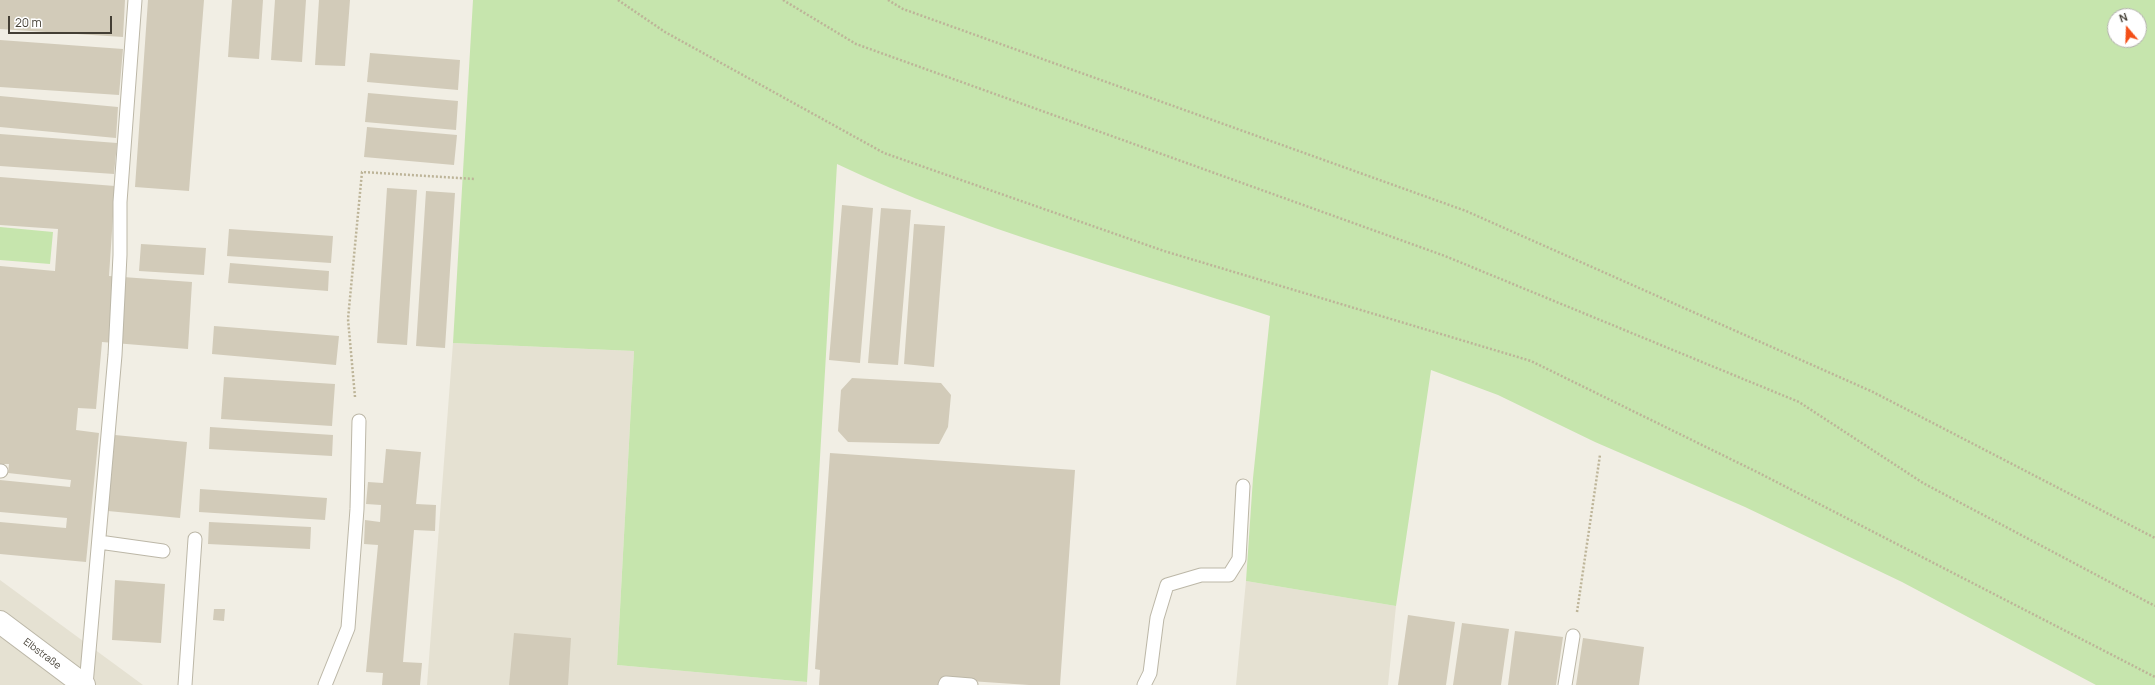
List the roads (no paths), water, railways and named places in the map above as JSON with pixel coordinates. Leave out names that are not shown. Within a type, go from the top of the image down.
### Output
[{"type":"street","name":"Elbstraße","points":[[0,622],[85,685]]},
{"type":"lane","points":[[85,685],[115,355],[120,255],[120,202],[135,0]]},
{"type":"lane","points":[[326,685],[348,628],[357,509],[359,421]]},
{"type":"lane","points":[[1144,685],[1150,674],[1157,618],[1166,585],[1201,575],[1229,575],[1238,559],[1243,486]]},
{"type":"lane","points":[[185,685],[195,539]]},
{"type":"lane","points":[[99,542],[163,551]]},
{"type":"lane","points":[[1565,685],[1573,636]]},
{"type":"lane","points":[[945,685],[946,683],[971,685]]}]
